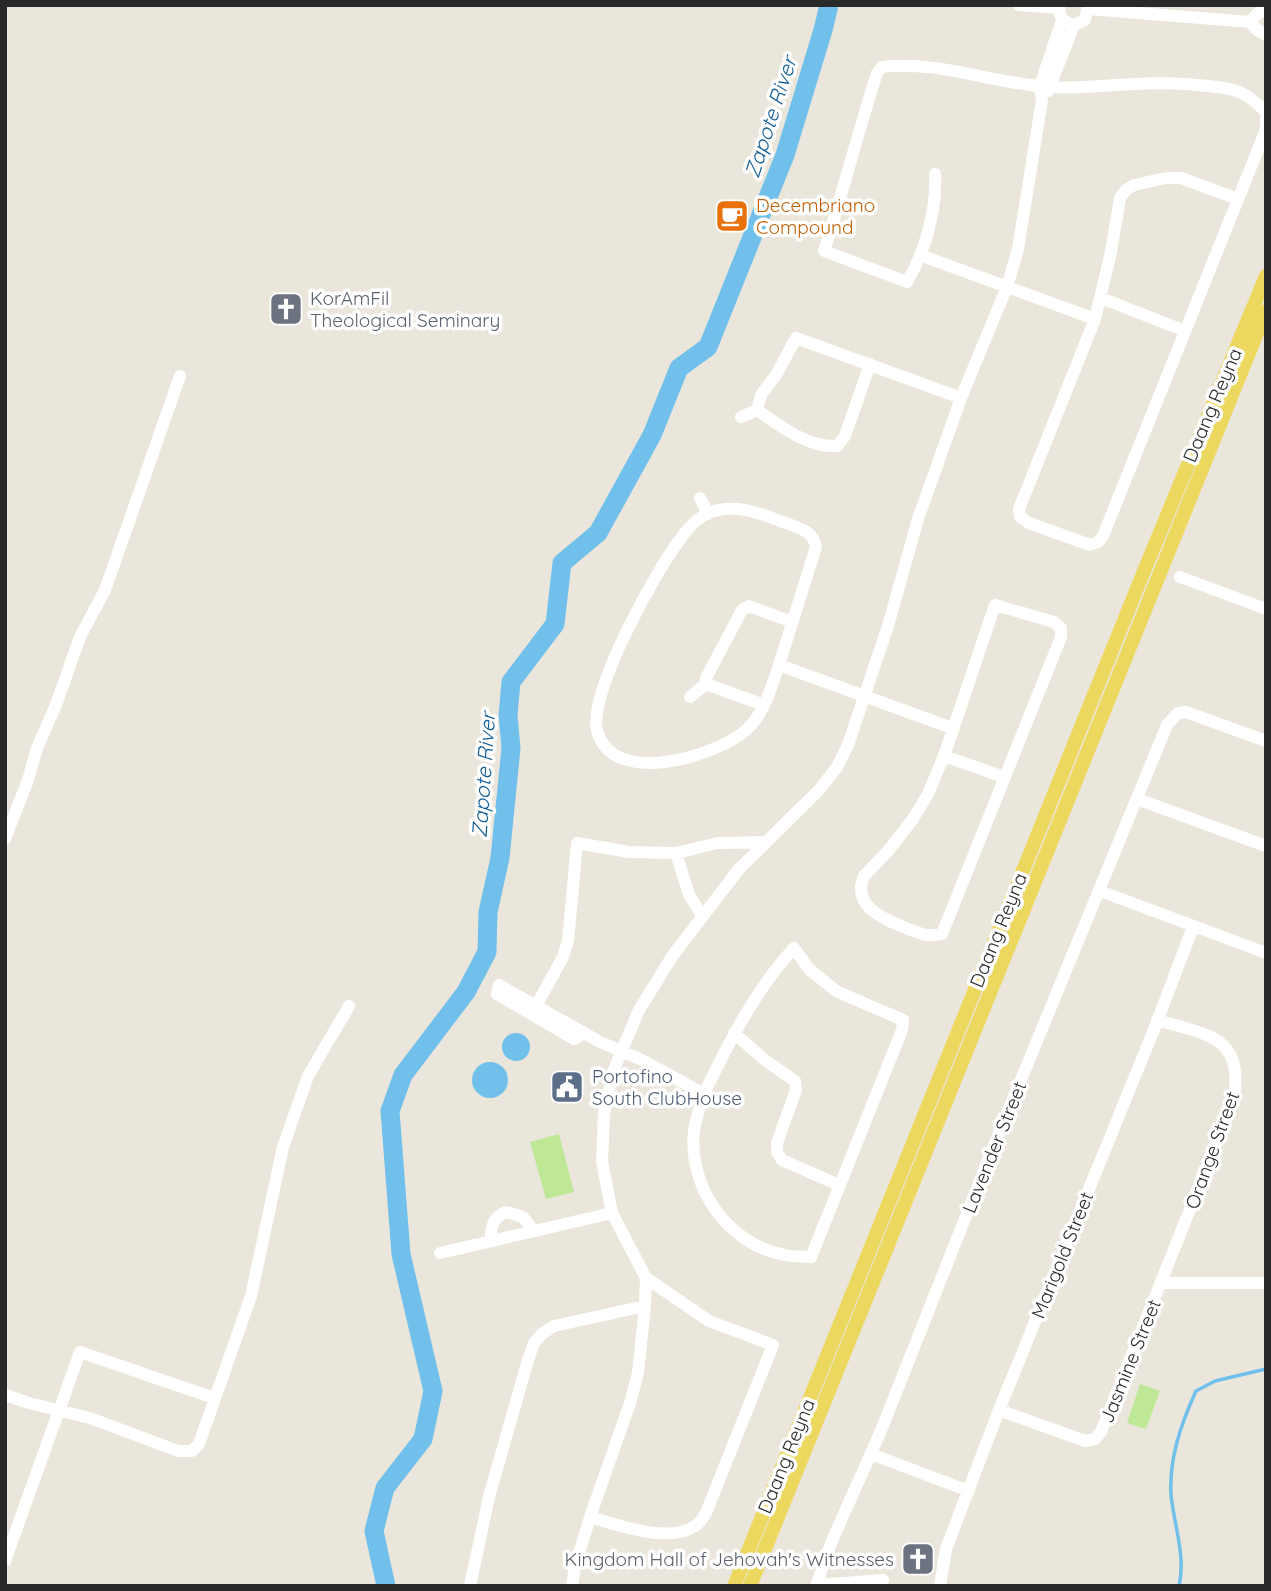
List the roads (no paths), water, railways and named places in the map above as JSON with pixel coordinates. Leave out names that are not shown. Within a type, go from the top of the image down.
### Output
[{"type":"main road","name":"Daang Reyna","points":[[734,1586],[1144,570],[1266,276]]},
{"type":"main road","name":"Daang Reyna","points":[[750,1586],[1266,311]]},
{"type":"main road","points":[[1144,570],[1158,576]]},
{"type":"street","points":[[1019,5],[1085,20],[1088,7],[1250,22],[1266,35]]},
{"type":"street","points":[[1250,22],[1258,13],[1266,11]]},
{"type":"street","points":[[590,1517],[639,1531],[686,1531],[696,1526],[706,1513],[773,1345],[709,1321],[646,1278],[611,1213],[605,1184],[601,1139],[609,1089],[621,1052],[651,988],[702,915],[739,869],[818,790],[837,767],[848,745],[866,696],[918,519],[961,398],[1007,287],[1018,249],[1042,100],[1064,15]]},
{"type":"street","points":[[935,174],[933,205],[920,255],[907,282],[824,251],[877,73],[882,67],[894,65],[956,71],[1045,87],[1158,83],[1226,88],[1240,91],[1266,111],[1265,132],[1103,536],[1090,545],[1029,523],[1020,517],[1019,509],[1095,319],[1120,198],[1134,185],[1166,178],[1181,178],[1238,199]]},
{"type":"street","points":[[920,255],[1095,319]]},
{"type":"street","points":[[1101,298],[1185,331]]},
{"type":"street","points":[[757,410],[761,395],[776,375],[796,338],[961,398]]},
{"type":"street","points":[[757,410],[795,435],[828,446],[838,446],[845,436],[870,364]]},
{"type":"street","points":[[5,839],[80,637],[105,590],[180,376]]},
{"type":"street","points":[[741,417],[757,410]]},
{"type":"street","points":[[700,498],[708,514]]},
{"type":"street","points":[[725,509],[755,511],[806,531],[814,538],[816,547],[792,622],[764,705],[746,730],[738,735],[702,754],[676,761],[646,763],[626,760],[611,753],[600,740],[596,715],[606,681],[637,611],[681,538],[708,514],[725,509]]},
{"type":"street","points":[[1180,577],[1266,609]]},
{"type":"street","points":[[995,605],[1054,622],[1061,628],[1061,636],[942,934],[929,937],[873,914],[862,894],[860,884],[913,819],[928,794],[952,728],[995,605]]},
{"type":"street","points":[[690,697],[706,684],[709,669],[742,610],[749,606],[792,622]]},
{"type":"street","points":[[779,665],[952,728]]},
{"type":"street","points":[[706,684],[764,705]]},
{"type":"street","name":"Lavender Street","points":[[816,1585],[1167,724],[1178,713],[1194,713],[1266,741]]},
{"type":"street","points":[[944,756],[1004,777]]},
{"type":"street","points":[[1138,799],[1266,846]]},
{"type":"street","points":[[536,1006],[563,957],[568,942],[578,843],[629,852],[676,853],[718,843],[766,842]]},
{"type":"street","points":[[676,853],[689,895],[702,915]]},
{"type":"street","points":[[1100,891],[1266,953]]},
{"type":"street","name":"Marigold Street","points":[[940,1586],[946,1549],[999,1409],[1193,927]]},
{"type":"street","points":[[794,947],[808,969],[836,991],[903,1020],[902,1030],[811,1257],[785,1255],[764,1249],[742,1238],[723,1221],[709,1202],[700,1179],[694,1133],[704,1094],[734,1033],[758,993],[794,947]]},
{"type":"street","points":[[583,1033],[574,1039],[497,994],[499,985],[583,1033],[640,1059],[704,1094]]},
{"type":"street","points":[[5,1395],[29,1404],[99,1421],[178,1451],[192,1451],[199,1444],[250,1296],[283,1147],[308,1076],[349,1006]]},
{"type":"street","name":"Orange Street","points":[[1157,1020],[1206,1034],[1219,1041],[1230,1051],[1237,1081],[1234,1099],[1162,1283]]},
{"type":"street","points":[[734,1033],[794,1081],[796,1090],[778,1143],[782,1160],[839,1185]]},
{"type":"street","points":[[491,1240],[490,1231],[495,1220],[506,1212],[523,1217],[533,1230]]},
{"type":"street","points":[[440,1252],[611,1213]]},
{"type":"street","points":[[572,1586],[590,1517],[631,1403],[638,1373],[646,1278]]},
{"type":"street","name":"Jasmine Street","points":[[999,1409],[1085,1441],[1096,1439],[1162,1283],[1266,1283]]},
{"type":"street","points":[[470,1586],[488,1497],[534,1343],[554,1326],[645,1306]]},
{"type":"street","points":[[5,1561],[80,1352],[214,1398]]},
{"type":"street","points":[[871,1454],[969,1491]]},
{"type":"street","points":[[816,1585],[883,1580]]},
{"type":"water","points":[[516,1033],[526,1037],[530,1047],[526,1057],[516,1061],[506,1057],[502,1047],[506,1037]]},
{"type":"water","points":[[490,1062],[503,1067],[508,1080],[503,1093],[490,1098],[477,1093],[472,1080],[477,1067]]},
{"type":"waterway","name":"Zapote River","points":[[386,1586],[374,1531],[385,1488],[423,1439],[433,1391],[401,1254],[390,1111],[403,1075],[466,992],[487,952],[488,912],[500,858],[511,748],[508,715],[511,682],[555,624],[562,563],[598,533],[652,435],[679,368],[708,347],[785,155],[829,5]]},
{"type":"waterway","points":[[1179,1586],[1181,1563],[1171,1481],[1174,1455],[1185,1416],[1196,1391],[1215,1381],[1266,1369]]},
{"type":"place","name":"Decembriano Compound","points":[[732,216]]},
{"type":"place","name":"KorAmFil Theological Seminary","points":[[286,309]]},
{"type":"place","name":"Portofino South ClubHouse","points":[[567,1087]]},
{"type":"place","name":"Kingdom Hall of Jehovah's Witnesses","points":[[918,1559]]}]
